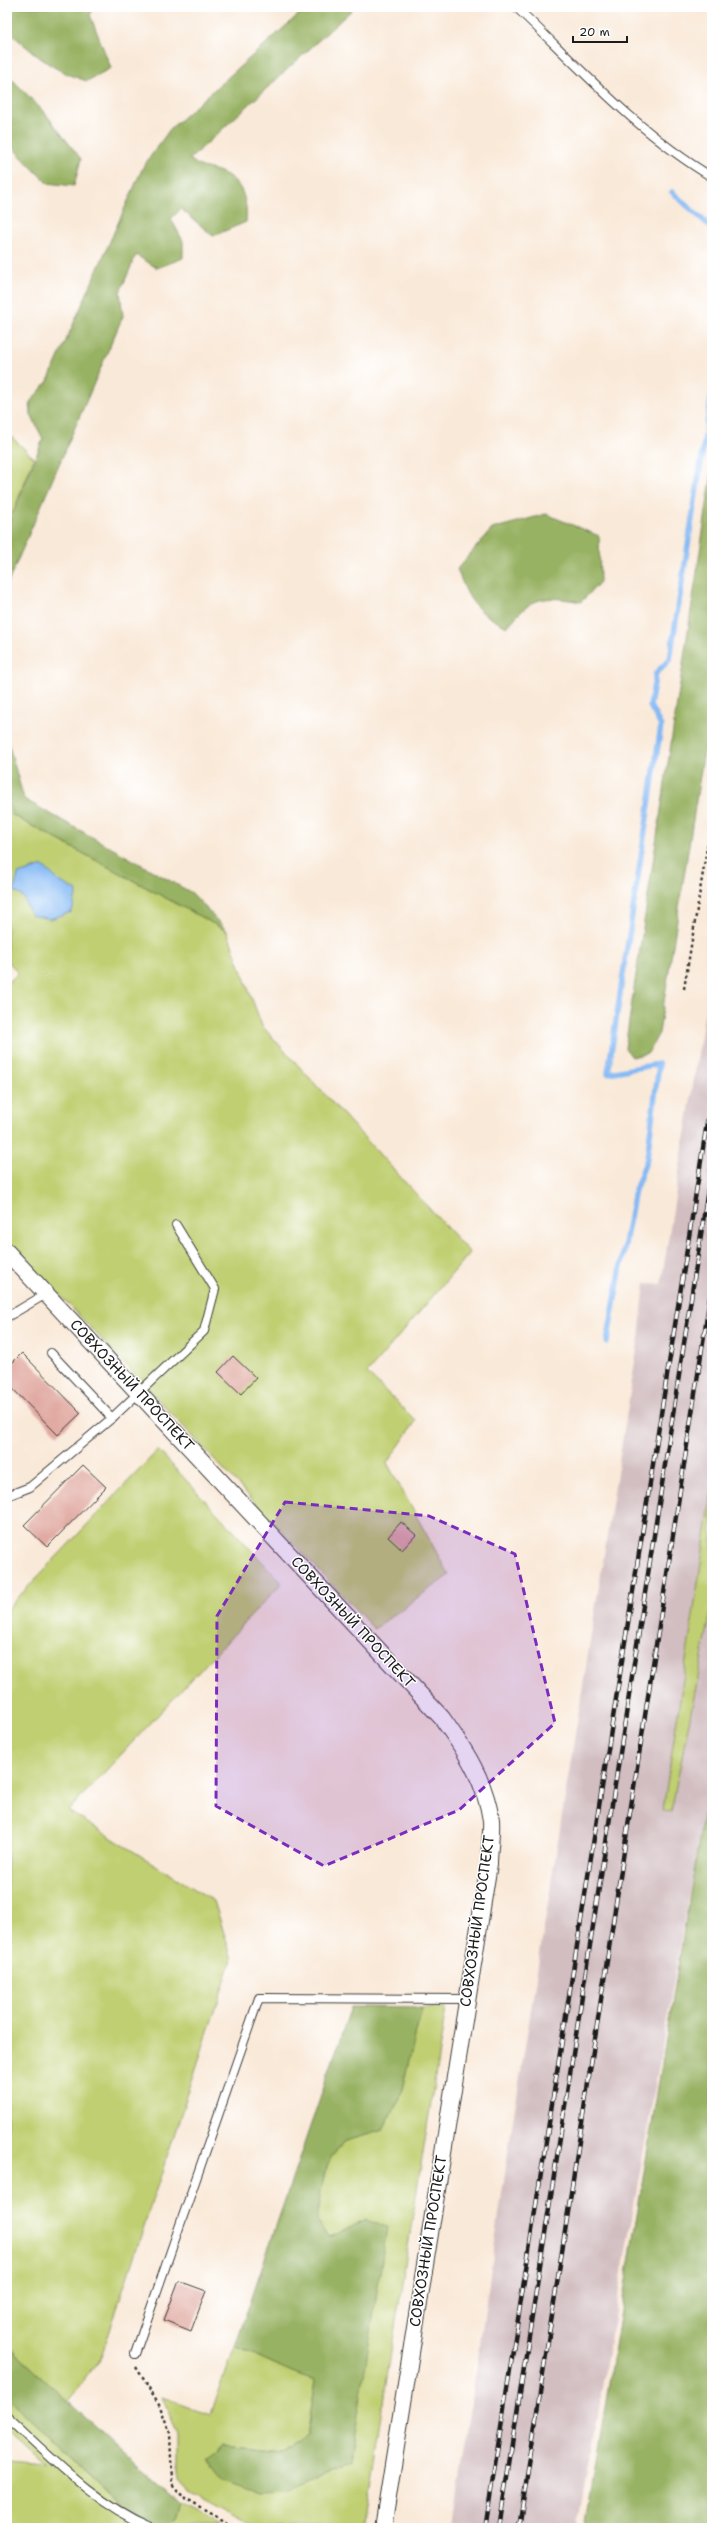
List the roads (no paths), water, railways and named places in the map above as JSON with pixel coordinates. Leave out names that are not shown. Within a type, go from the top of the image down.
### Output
[{"type":"street","name":"СОВХОЗНЫЙ ПРОСПЕКТ","points":[[7,1252],[442,1718],[466,1752],[484,1787],[491,1821],[489,1864],[383,2528]]},
{"type":"lane","points":[[516,7],[637,122],[686,162],[712,177]]},
{"type":"lane","points":[[7,1496],[30,1487],[112,1418],[204,1331],[215,1289],[176,1225]]},
{"type":"lane","points":[[7,1317],[46,1294]]},
{"type":"lane","points":[[51,1353],[112,1418]]},
{"type":"lane","points":[[135,2354],[259,1998],[467,1999]]},
{"type":"lane","points":[[7,2417],[77,2481],[126,2518],[151,2528]]},
{"type":"water","points":[[43,866],[59,881],[77,891],[72,912],[50,919],[31,915],[23,897],[14,891],[18,874]]},
{"type":"waterway","points":[[672,192],[712,228]]},
{"type":"waterway","points":[[607,1342],[635,1190],[647,1159],[659,1064],[608,1073],[661,726],[650,706],[656,673],[670,659],[712,392]]},
{"type":"railway","points":[[485,2528],[712,1091]]},
{"type":"railway","points":[[499,2528],[712,1164]]},
{"type":"railway","points":[[519,2528],[712,1284]]}]
